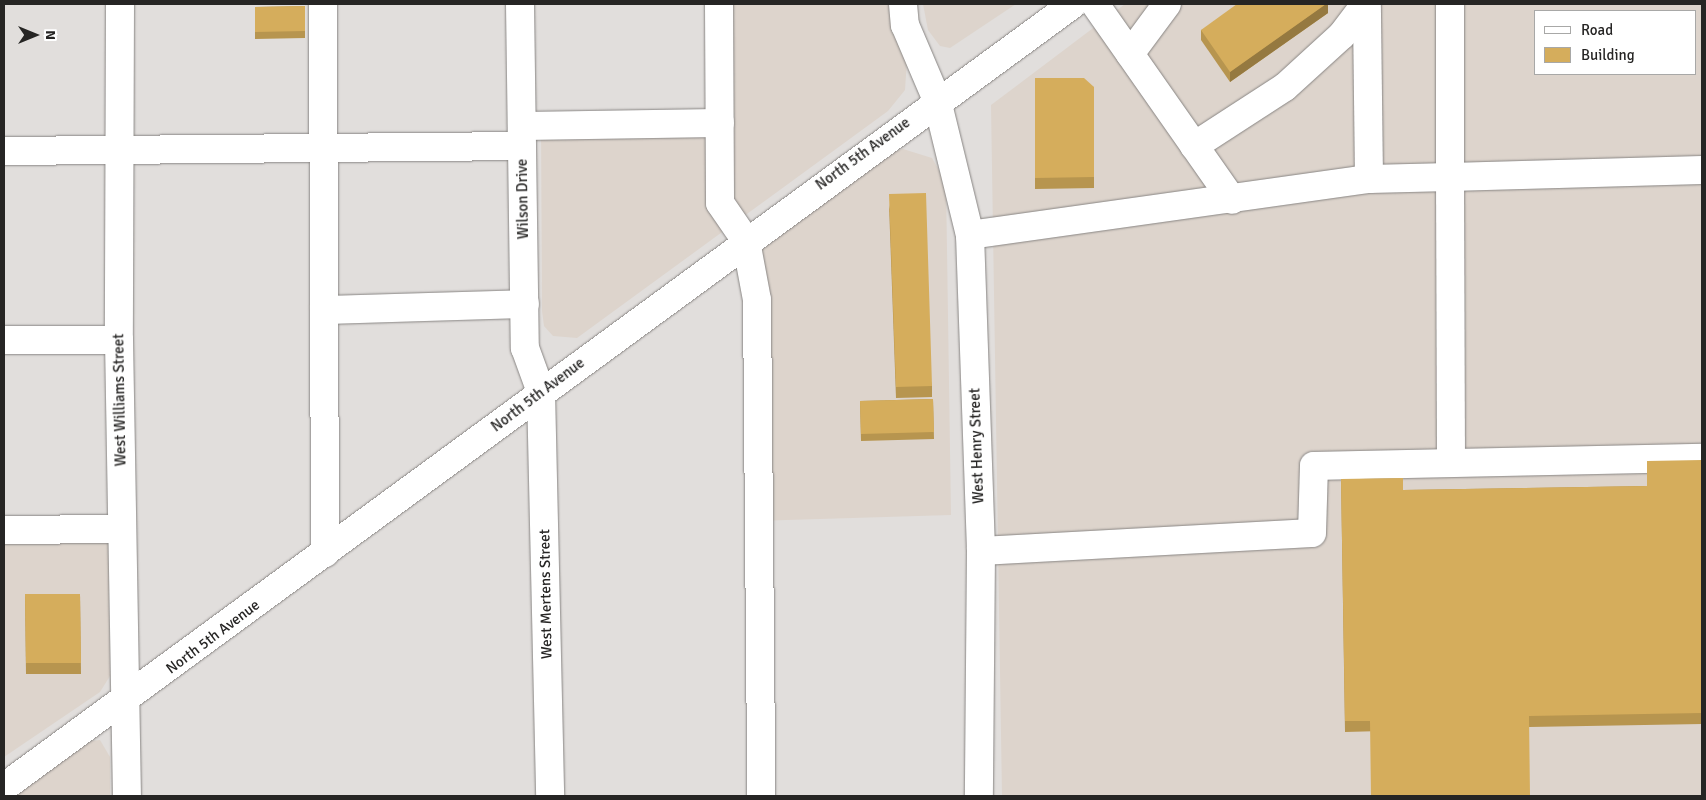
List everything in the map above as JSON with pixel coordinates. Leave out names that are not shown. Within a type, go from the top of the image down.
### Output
[{"type":"street","name":"West Williams Street","points":[[120,4],[119,340],[127,796]]},
{"type":"street","points":[[323,4],[325,553]]},
{"type":"street","name":"Wilson Drive","points":[[520,4],[526,348],[541,392]]},
{"type":"street","points":[[719,4],[720,202],[746,241],[756,300],[761,796]]},
{"type":"street","name":"West Henry Street","points":[[903,4],[905,25],[937,100],[970,236],[981,551],[979,796]]},
{"type":"street","name":"North 5th Avenue","points":[[4,788],[124,703],[937,100],[1073,4]]},
{"type":"street","points":[[1095,4],[1232,200]]},
{"type":"street","points":[[1130,54],[1167,4]]},
{"type":"street","points":[[1194,146],[1285,87],[1342,35],[1366,4]]},
{"type":"street","points":[[1366,4],[1369,179]]},
{"type":"street","points":[[1450,4],[1451,462]]},
{"type":"street","points":[[4,151],[323,148],[720,123]]},
{"type":"street","points":[[970,236],[1369,179],[1702,170]]},
{"type":"street","points":[[324,310],[525,304]]},
{"type":"street","points":[[4,340],[119,340]]},
{"type":"street","name":"West Mertens Street","points":[[541,392],[550,796]]},
{"type":"street","points":[[981,551],[1312,533],[1314,466],[1702,458]]},
{"type":"street","points":[[4,530],[122,529]]},
{"type":"shaded area","points":[[710,4],[892,4],[907,60],[905,90],[888,111],[577,338],[553,336],[544,326],[542,311],[541,119],[711,114]]},
{"type":"shaded area","points":[[923,4],[1016,4],[950,48],[940,46],[928,30]]},
{"type":"shaded area","points":[[1125,4],[1702,4],[1702,796],[1002,796],[991,105]]},
{"type":"shaded area","points":[[903,149],[932,158],[946,183],[951,515],[752,521],[742,265],[889,153]]},
{"type":"shaded area","points":[[4,537],[109,537],[110,676],[100,692],[4,757]]},
{"type":"shaded area","points":[[100,740],[110,757],[110,796],[13,796],[91,741]]},
{"type":"building","points":[[1237,4],[1326,4],[1230,72],[1201,30]]},
{"type":"building","points":[[305,6],[305,31],[255,32],[255,7]]},
{"type":"building","points":[[1035,78],[1084,78],[1094,87],[1094,177],[1035,178]]},
{"type":"building","points":[[926,193],[932,386],[896,387],[889,194]]},
{"type":"building","points":[[933,399],[934,432],[861,434],[860,401]]},
{"type":"building","points":[[1702,460],[1702,713],[1529,716],[1530,796],[1371,796],[1370,721],[1345,721],[1341,479],[1403,478],[1403,490],[1647,486],[1647,461]]},
{"type":"building","points":[[25,594],[80,594],[81,663],[26,663]]}]
